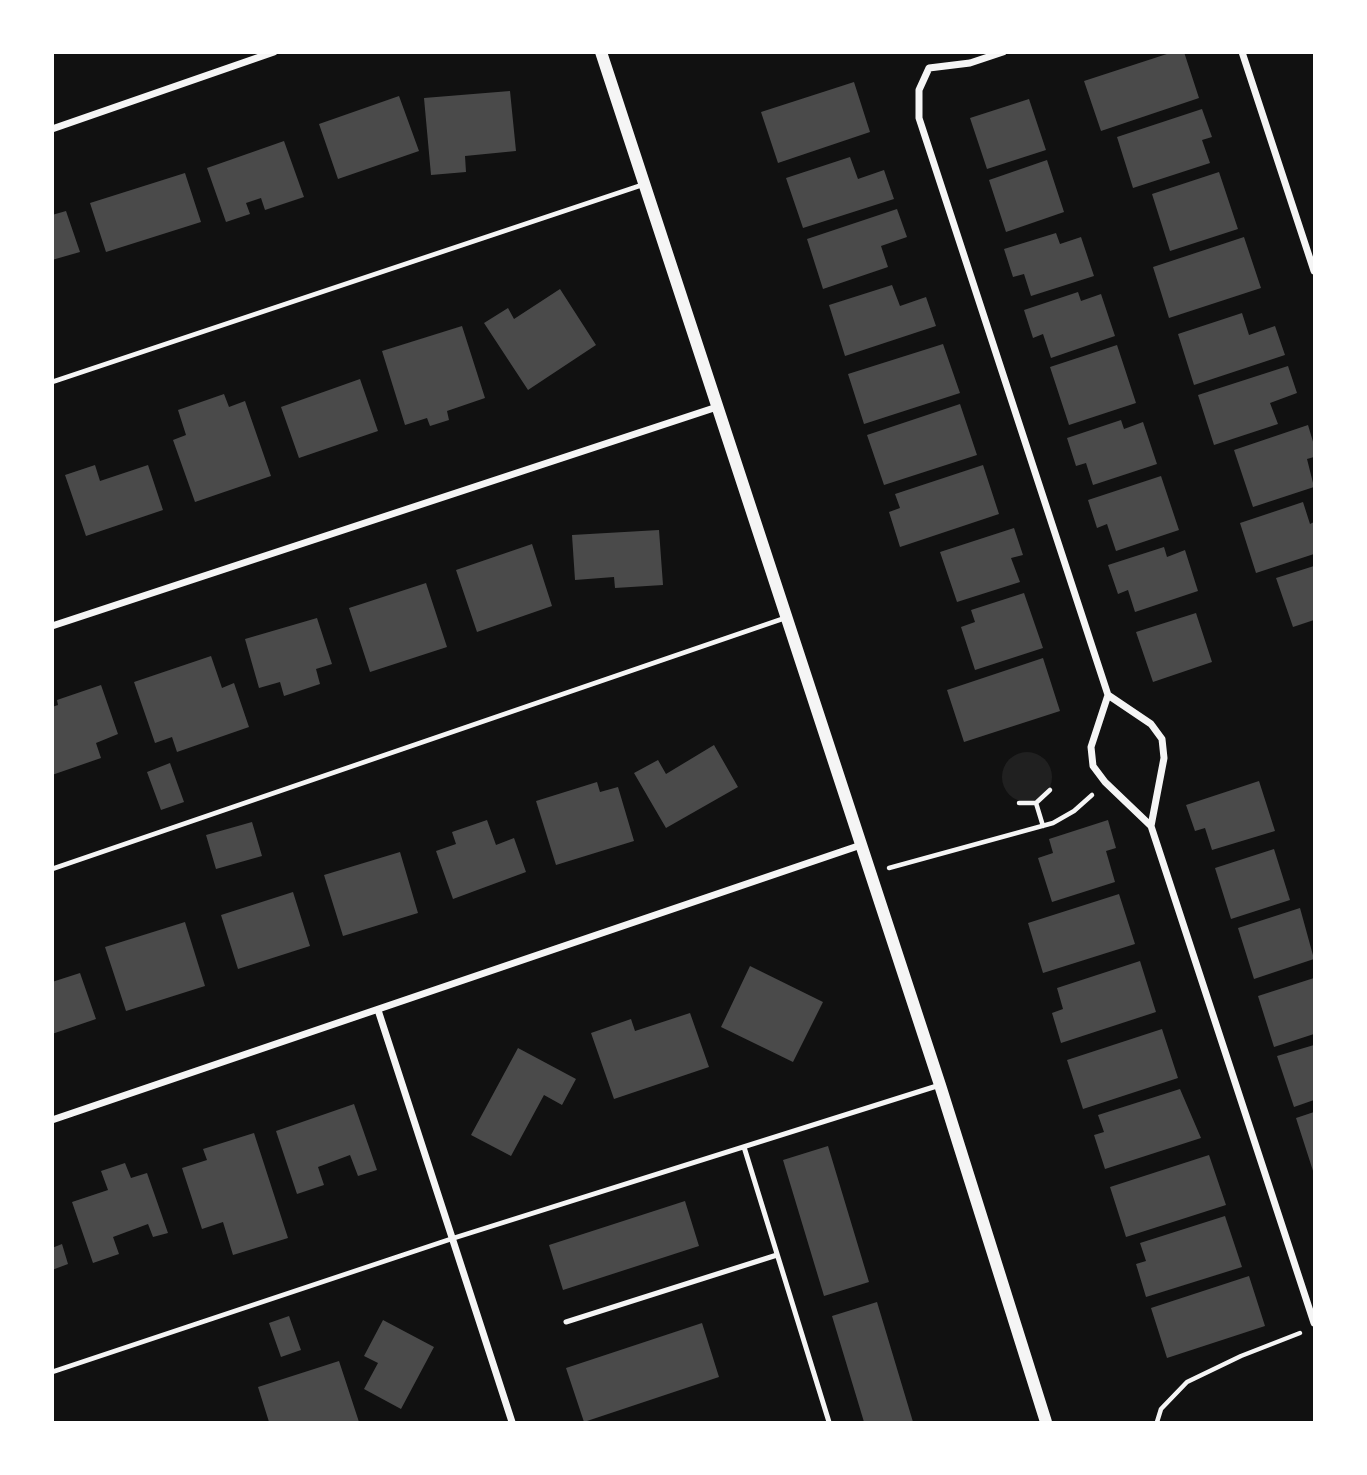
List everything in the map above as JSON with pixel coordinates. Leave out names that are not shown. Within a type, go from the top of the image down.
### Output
[{"type":"street","points":[[52,129],[274,52]]},
{"type":"street","points":[[601,52],[940,1085],[1046,1423]]},
{"type":"street","points":[[1003,52],[970,63],[929,68],[919,90],[919,118],[1108,695],[1091,747],[1093,766],[1105,782],[1151,826],[1314,1323]]},
{"type":"street","points":[[1242,52],[1314,271]]},
{"type":"street","points":[[52,626],[717,407]]},
{"type":"street","points":[[1108,695],[1151,724],[1162,739],[1164,758],[1151,826]]},
{"type":"street","points":[[52,1120],[861,845]]},
{"type":"street","points":[[378,1010],[512,1423]]},
{"type":"lane","points":[[52,383],[645,184]]},
{"type":"lane","points":[[52,869],[786,617]]},
{"type":"lane","points":[[52,1372],[454,1238],[940,1085]]},
{"type":"lane","points":[[744,1147],[829,1423]]},
{"type":"lane","points":[[566,1322],[777,1255]]},
{"type":"path","points":[[870,874],[1043,826],[1074,811],[1105,782]]},
{"type":"path","points":[[1018,803],[1035,803],[1050,790]]},
{"type":"path","points":[[1035,803],[1043,826]]},
{"type":"path","points":[[1157,1423],[1161,1409],[1187,1382],[1241,1356],[1306,1331]]},
{"type":"shaded area","points":[[1027,752],[1045,759],[1052,777],[1045,795],[1027,802],[1009,795],[1002,777],[1009,759]]},
{"type":"building","points":[[1173,52],[1184,52],[1199,98],[1101,131],[1084,81]]},
{"type":"building","points":[[854,82],[870,132],[778,163],[761,112]]},
{"type":"building","points":[[510,91],[516,151],[465,156],[466,172],[431,175],[424,98]]},
{"type":"building","points":[[399,96],[419,151],[338,179],[319,124]]},
{"type":"building","points":[[1029,99],[1046,150],[987,169],[970,118]]},
{"type":"building","points":[[1202,109],[1212,137],[1202,140],[1210,163],[1133,188],[1117,137]]},
{"type":"building","points":[[284,141],[304,197],[265,210],[261,198],[246,203],[250,214],[226,222],[207,168]]},
{"type":"building","points":[[850,157],[858,179],[884,170],[894,199],[803,228],[786,178]]},
{"type":"building","points":[[1047,160],[1064,212],[1006,232],[989,180]]},
{"type":"building","points":[[1219,172],[1238,229],[1170,251],[1152,194]]},
{"type":"building","points":[[185,173],[201,222],[106,252],[90,203]]},
{"type":"building","points":[[897,209],[907,237],[881,246],[888,267],[823,289],[807,239]]},
{"type":"building","points":[[66,211],[80,252],[52,260],[52,215]]},
{"type":"building","points":[[1056,233],[1060,244],[1081,237],[1094,276],[1031,296],[1024,274],[1013,277],[1004,249]]},
{"type":"building","points":[[1244,237],[1261,288],[1169,318],[1153,267]]},
{"type":"building","points":[[892,285],[900,306],[926,297],[936,326],[845,356],[829,305]]},
{"type":"building","points":[[560,289],[596,345],[528,390],[484,323],[508,308],[514,319]]},
{"type":"building","points":[[1078,292],[1081,301],[1101,294],[1115,336],[1051,358],[1043,334],[1033,338],[1024,310]]},
{"type":"building","points":[[1242,313],[1249,335],[1275,326],[1285,355],[1194,385],[1178,334]]},
{"type":"building","points":[[462,326],[485,398],[447,411],[449,420],[430,426],[427,418],[405,425],[382,351]]},
{"type":"building","points":[[943,344],[960,393],[864,424],[848,374]]},
{"type":"building","points":[[1117,345],[1136,403],[1069,425],[1050,367]]},
{"type":"building","points":[[1288,366],[1297,393],[1270,403],[1278,424],[1214,445],[1198,395]]},
{"type":"building","points":[[360,379],[378,431],[299,458],[281,407]]},
{"type":"building","points":[[224,394],[229,407],[245,401],[271,476],[195,502],[173,440],[186,435],[178,410]]},
{"type":"building","points":[[960,404],[977,455],[884,485],[867,435]]},
{"type":"building","points":[[1121,420],[1124,429],[1143,422],[1157,464],[1093,485],[1086,463],[1076,466],[1067,438]]},
{"type":"building","points":[[1308,425],[1314,445],[1314,457],[1307,459],[1314,487],[1253,507],[1234,450]]},
{"type":"building","points":[[95,465],[100,481],[148,465],[163,510],[86,536],[65,475]]},
{"type":"building","points":[[983,465],[999,514],[900,547],[889,512],[900,508],[895,494]]},
{"type":"building","points":[[1161,476],[1179,530],[1116,551],[1107,524],[1097,528],[1088,500]]},
{"type":"building","points":[[1303,502],[1310,524],[1314,522],[1314,554],[1256,573],[1240,523]]},
{"type":"building","points":[[1014,528],[1023,555],[1011,558],[1020,582],[957,602],[940,552]]},
{"type":"building","points":[[659,530],[663,585],[615,588],[614,577],[575,580],[572,535]]},
{"type":"building","points":[[532,544],[552,606],[477,632],[456,570]]},
{"type":"building","points":[[1164,547],[1167,557],[1185,550],[1198,591],[1135,612],[1128,590],[1118,594],[1108,565]]},
{"type":"building","points":[[1314,566],[1314,620],[1293,627],[1276,578]]},
{"type":"building","points":[[426,583],[447,647],[370,672],[349,608]]},
{"type":"building","points":[[1024,593],[1043,648],[975,670],[961,627],[975,622],[971,610]]},
{"type":"building","points":[[1196,613],[1212,662],[1153,682],[1136,632]]},
{"type":"building","points":[[317,618],[332,664],[316,669],[320,684],[284,696],[280,682],[259,688],[245,639]]},
{"type":"building","points":[[211,656],[222,688],[234,683],[249,727],[177,752],[172,737],[155,743],[134,682]]},
{"type":"building","points":[[1043,658],[1060,711],[964,742],[947,690]]},
{"type":"building","points":[[101,685],[118,734],[96,743],[101,758],[52,775],[52,707],[58,705],[57,700]]},
{"type":"building","points":[[714,745],[738,787],[666,828],[634,773],[658,760],[666,774]]},
{"type":"building","points":[[170,763],[184,802],[161,810],[147,772]]},
{"type":"building","points":[[1259,781],[1275,831],[1212,850],[1205,828],[1195,831],[1186,805]]},
{"type":"building","points":[[597,782],[600,792],[618,787],[634,841],[556,865],[536,801]]},
{"type":"building","points":[[487,820],[496,845],[514,838],[526,872],[453,899],[436,851],[456,844],[452,832]]},
{"type":"building","points":[[1108,820],[1116,848],[1106,851],[1115,882],[1052,902],[1038,858],[1053,853],[1049,839]]},
{"type":"building","points":[[252,822],[262,856],[216,869],[206,835]]},
{"type":"building","points":[[1274,849],[1290,900],[1231,919],[1215,868]]},
{"type":"building","points":[[400,852],[418,913],[343,936],[324,875]]},
{"type":"building","points":[[293,892],[310,946],[238,969],[221,915]]},
{"type":"building","points":[[1119,894],[1135,944],[1043,973],[1028,923]]},
{"type":"building","points":[[1300,908],[1314,959],[1254,979],[1238,928]]},
{"type":"building","points":[[185,922],[205,986],[126,1011],[105,947]]},
{"type":"building","points":[[1140,961],[1156,1012],[1061,1043],[1052,1013],[1063,1009],[1057,988]]},
{"type":"building","points":[[750,966],[823,1002],[793,1062],[721,1027]]},
{"type":"building","points":[[80,973],[96,1019],[52,1034],[52,982]]},
{"type":"building","points":[[1314,978],[1314,1034],[1274,1047],[1258,996]]},
{"type":"building","points":[[690,1013],[709,1067],[614,1099],[591,1033],[631,1019],[635,1031]]},
{"type":"building","points":[[1162,1029],[1178,1078],[1083,1109],[1067,1060]]},
{"type":"building","points":[[1314,1045],[1314,1100],[1294,1107],[1277,1056]]},
{"type":"building","points":[[518,1048],[576,1079],[562,1105],[544,1095],[511,1156],[471,1135]]},
{"type":"building","points":[[1180,1089],[1201,1138],[1105,1169],[1094,1135],[1104,1132],[1098,1115]]},
{"type":"building","points":[[354,1104],[377,1170],[358,1176],[350,1155],[318,1167],[324,1185],[297,1194],[276,1131]]},
{"type":"building","points":[[1314,1112],[1314,1174],[1296,1118]]},
{"type":"building","points":[[254,1133],[288,1238],[233,1255],[223,1222],[202,1229],[182,1168],[207,1160],[203,1149]]},
{"type":"building","points":[[828,1146],[869,1282],[824,1296],[783,1160]]},
{"type":"building","points":[[1209,1155],[1226,1205],[1126,1237],[1110,1187]]},
{"type":"building","points":[[125,1163],[131,1178],[147,1173],[168,1233],[153,1237],[148,1224],[113,1237],[119,1254],[93,1263],[72,1202],[108,1190],[101,1171]]},
{"type":"building","points":[[685,1201],[699,1246],[563,1290],[549,1245]]},
{"type":"building","points":[[1225,1216],[1242,1267],[1146,1297],[1136,1264],[1146,1261],[1140,1243]]},
{"type":"building","points":[[62,1244],[68,1264],[52,1270],[52,1248]]},
{"type":"building","points":[[1249,1276],[1265,1326],[1167,1358],[1151,1308]]},
{"type":"building","points":[[877,1302],[913,1422],[864,1422],[832,1316]]},
{"type":"building","points":[[289,1316],[301,1350],[281,1357],[269,1323]]},
{"type":"building","points":[[383,1320],[434,1347],[401,1409],[364,1389],[378,1363],[364,1356]]},
{"type":"building","points":[[702,1323],[719,1377],[584,1422],[566,1368]]},
{"type":"building","points":[[339,1361],[359,1422],[269,1422],[258,1387]]}]
